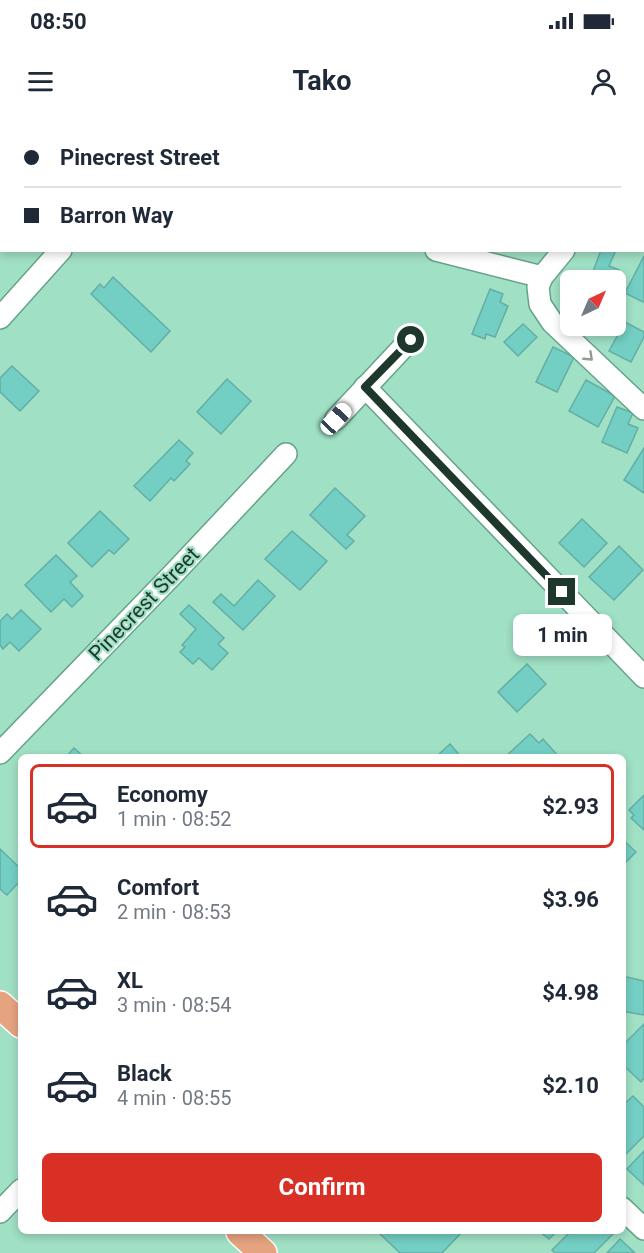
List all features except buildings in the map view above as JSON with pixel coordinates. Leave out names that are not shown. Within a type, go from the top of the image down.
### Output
[{"type":"main road","points":[[0,1005],[18,1021]]},
{"type":"main road","points":[[242,1234],[263,1253]]},
{"type":"street","points":[[0,318],[59,252]]},
{"type":"street","points":[[444,252],[542,277]]},
{"type":"street","points":[[562,252],[542,277],[538,287],[540,304],[552,322],[644,409]]},
{"type":"street","points":[[336,419],[411,340]]},
{"type":"street","points":[[365,387],[644,677]]},
{"type":"street","name":"Pinecrest Street","points":[[0,753],[286,454]]},
{"type":"street","points":[[0,1212],[18,1193]]},
{"type":"street","points":[[626,1212],[644,1229]]},
{"type":"route","points":[[411,340],[365,387],[562,592]]}]
